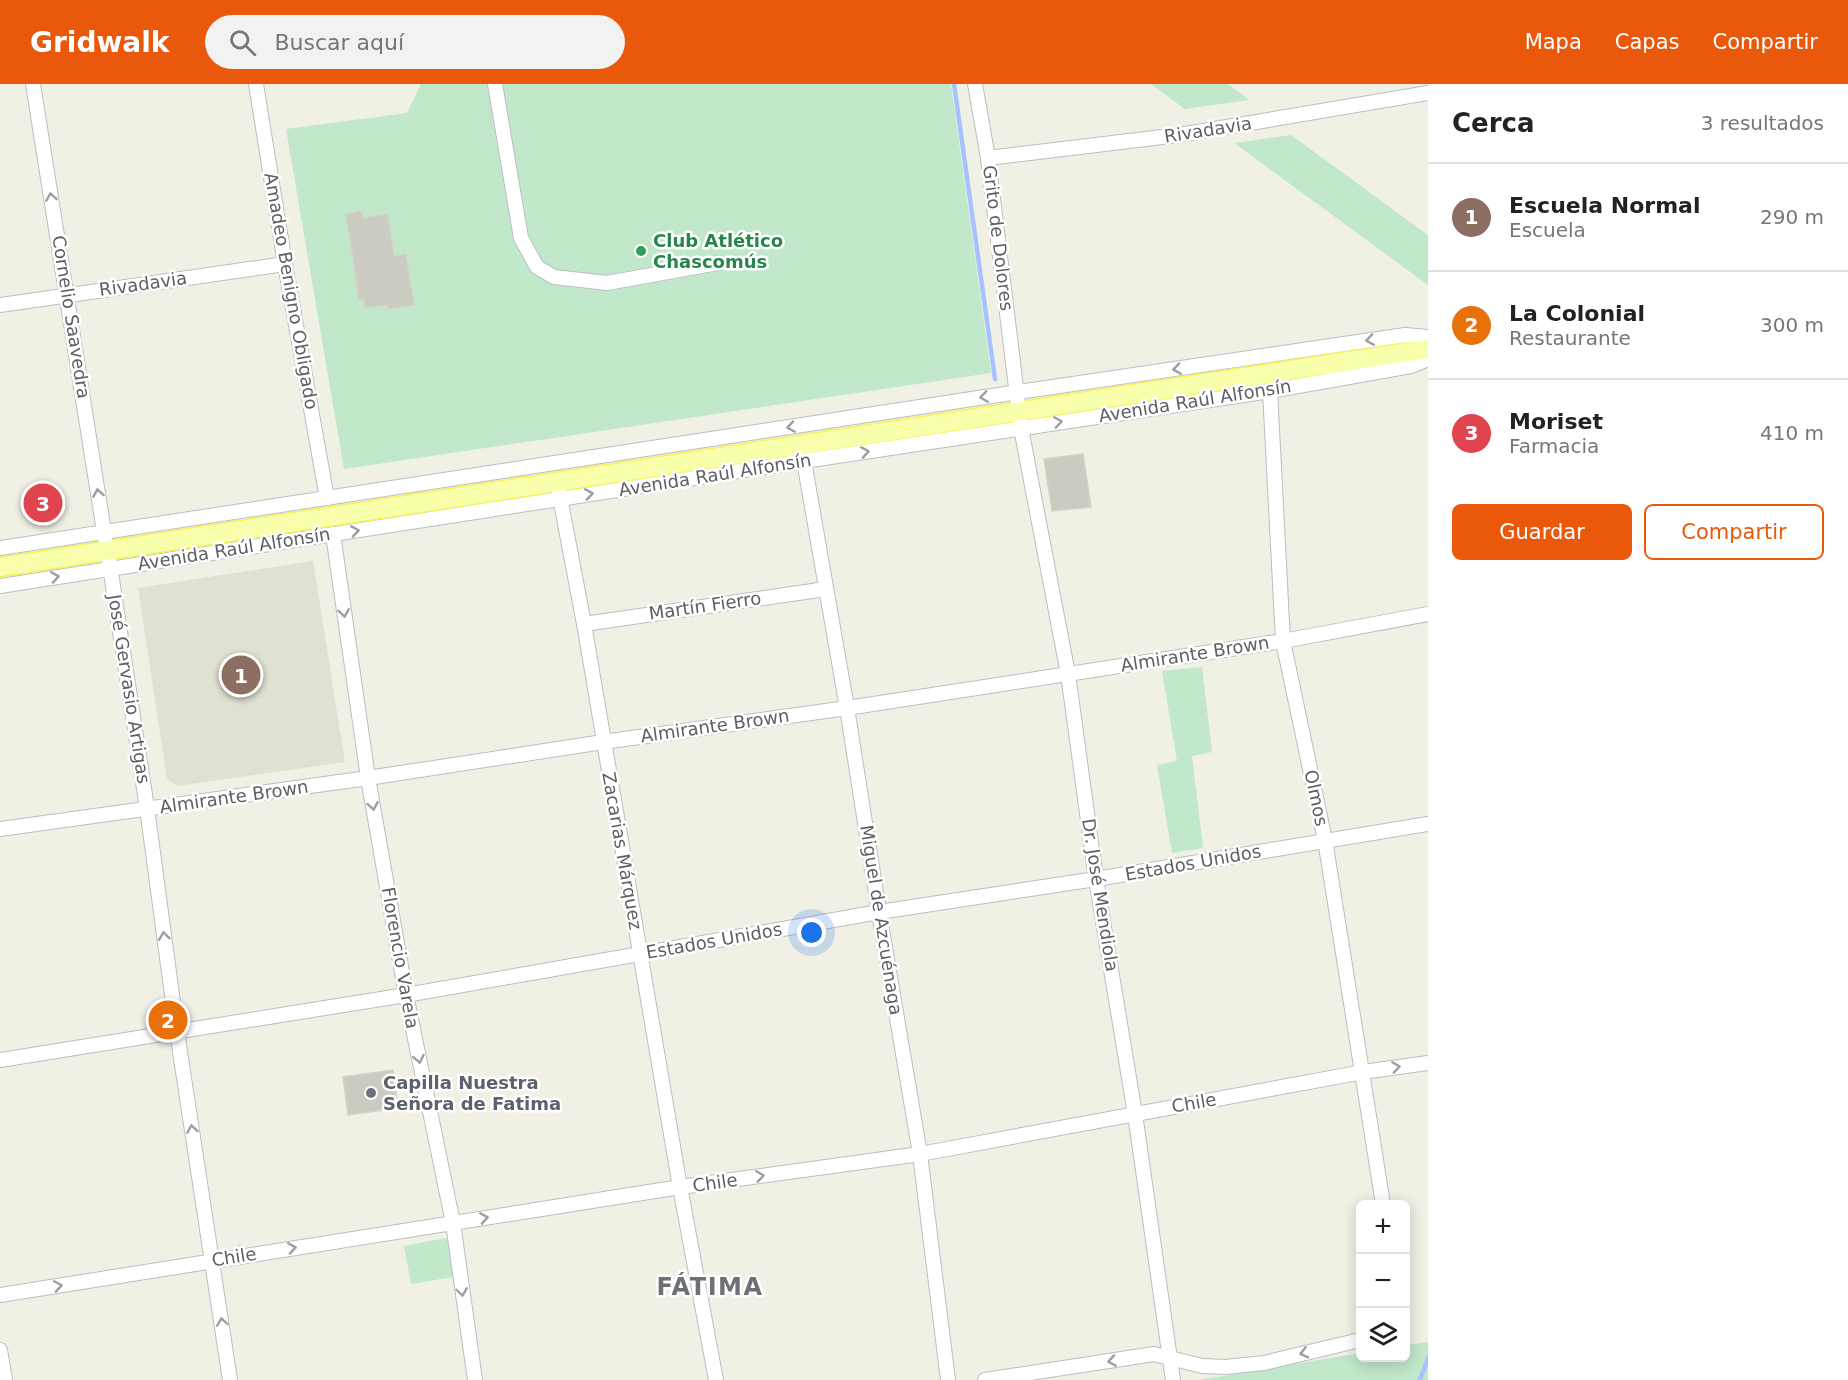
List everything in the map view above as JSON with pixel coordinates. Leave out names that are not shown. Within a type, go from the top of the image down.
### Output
[{"type":"main road","name":"Avenida Raúl Alfonsín","points":[[0,567],[109,560],[1020,420],[1428,348]]},
{"type":"street","name":"Cornelio Saavedra","points":[[33,84],[109,560]]},
{"type":"street","name":"Amadeo Benigno Obligado","points":[[256,84],[285,264],[327,498]]},
{"type":"street","points":[[495,84],[521,238],[537,267],[554,277],[607,283],[718,264]]},
{"type":"street","name":"Grito de Dolores","points":[[975,84],[988,158],[1020,420]]},
{"type":"street","name":"Rivadavia","points":[[988,158],[1179,135],[1428,93]]},
{"type":"street","name":"Rivadavia","points":[[0,305],[285,264]]},
{"type":"street","name":"Avenida Raúl Alfonsín","points":[[0,548],[1405,334],[1428,337]]},
{"type":"street","name":"Avenida Raúl Alfonsín","points":[[0,586],[109,560],[333,534],[558,490],[804,461],[1020,420],[1270,391],[1411,366],[1428,359]]},
{"type":"street","name":"Olmos","points":[[1270,391],[1283,641],[1325,840],[1364,1072],[1382,1200]]},
{"type":"street","name":"Dr. José Mendiola","points":[[1020,420],[1068,674],[1096,879],[1135,1114],[1173,1380]]},
{"type":"street","name":"Miguel de Azcuénaga","points":[[804,461],[920,1154],[948,1380]]},
{"type":"street","name":"Zacarias Márquez","points":[[554,463],[584,624],[680,1187],[716,1380]]},
{"type":"street","name":"Florencio Varela","points":[[333,534],[368,778],[406,995],[453,1223],[475,1380]]},
{"type":"street","name":"José Gervasio Artigas","points":[[109,560],[230,1380]]},
{"type":"street","name":"Martín Fierro","points":[[584,624],[826,589]]},
{"type":"street","name":"Almirante Brown","points":[[0,829],[847,708],[1283,641],[1428,614]]},
{"type":"street","name":"Estados Unidos","points":[[0,1060],[406,995],[879,912],[1428,824]]},
{"type":"street","name":"Chile","points":[[0,1295],[680,1187],[920,1154],[1364,1072],[1428,1063]]},
{"type":"street","points":[[985,1380],[1154,1354],[1202,1366],[1225,1367],[1264,1363],[1356,1341]]},
{"type":"street","points":[[0,1350],[5,1380]]},
{"type":"shaded area","points":[[313,561],[345,762],[177,786],[167,779],[138,588]]},
{"type":"green space","name":"Club Atlético Chascomús","points":[[421,84],[951,84],[991,373],[344,469],[286,129],[407,113]]},
{"type":"green space","points":[[1151,84],[1228,84],[1249,100],[1185,109]]},
{"type":"green space","points":[[1291,135],[1428,235],[1428,285],[1234,143]]},
{"type":"green space","points":[[1202,667],[1212,752],[1192,756],[1203,848],[1172,853],[1157,765],[1177,761],[1162,671]]},
{"type":"green space","points":[[446,1238],[454,1246],[459,1276],[411,1284],[404,1246]]},
{"type":"green space","points":[[1428,1342],[1428,1380],[1199,1380],[1356,1354],[1356,1362],[1410,1362],[1410,1344]]},
{"type":"building","points":[[362,211],[363,218],[388,214],[394,256],[406,254],[414,305],[388,309],[388,305],[365,308],[364,299],[359,300],[346,214]]},
{"type":"building","points":[[1083,454],[1091,507],[1052,511],[1044,459]]},
{"type":"building","name":"Capilla Nuestra Señora de Fatima","points":[[393,1070],[398,1108],[348,1115],[343,1077]]},
{"type":"waterway","points":[[954,84],[995,379]]},
{"type":"waterway","points":[[1420,1380],[1428,1358]]},
{"type":"place","name":"Club Atlético Chascomús","points":[[641,251]]},
{"type":"place","name":"Moriset","points":[[43,503]]},
{"type":"place","name":"Escuela Normal","points":[[241,675]]},
{"type":"place","name":"La Colonial","points":[[168,1020]]},
{"type":"place","name":"Capilla Nuestra Señora de Fatima","points":[[371,1093]]},
{"type":"district","name":"FÁTIMA","points":[[710,1287]]}]
